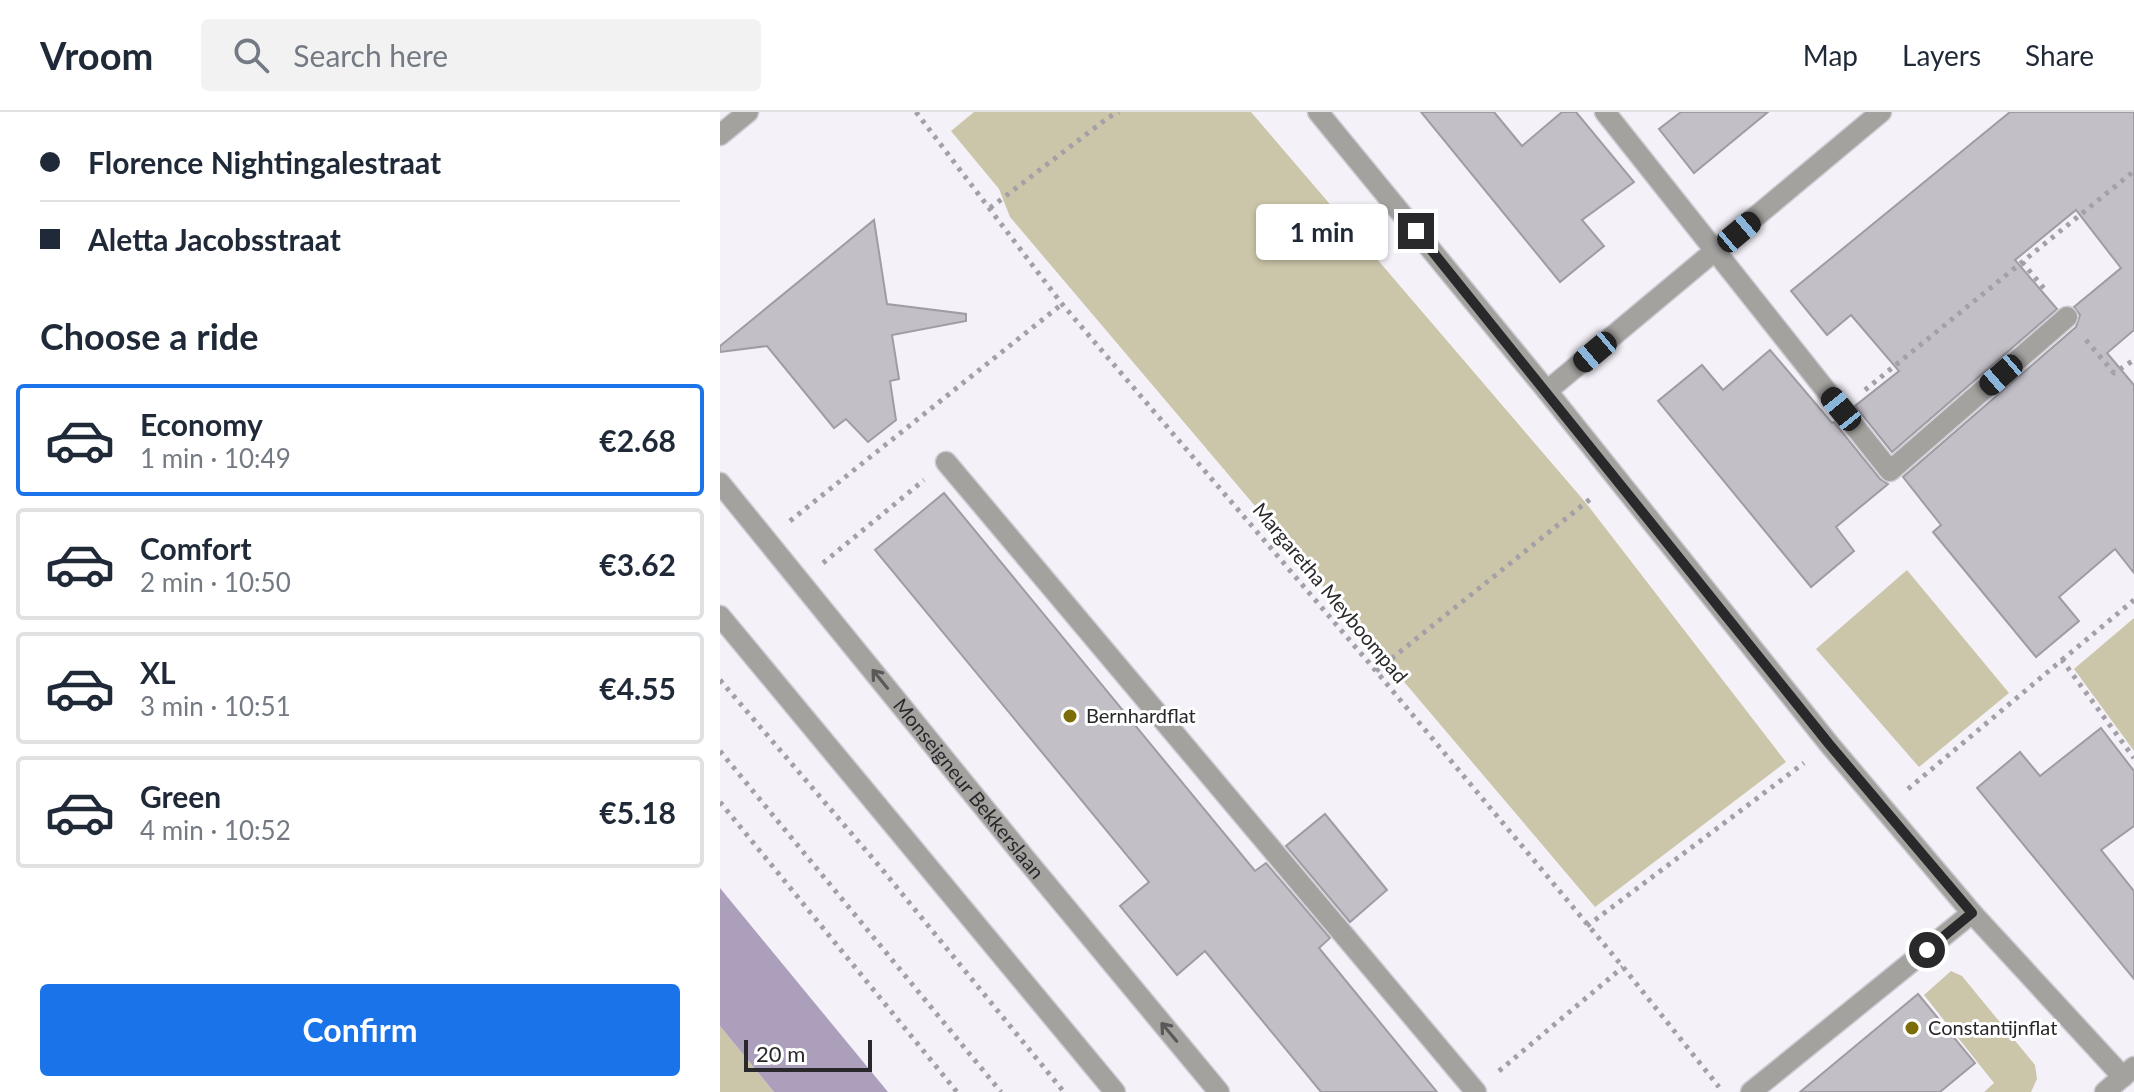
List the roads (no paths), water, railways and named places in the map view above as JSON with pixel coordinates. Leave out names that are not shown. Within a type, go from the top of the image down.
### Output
[{"type":"street","points":[[720,135],[748,112]]},
{"type":"street","points":[[1318,112],[1547,391],[1829,744],[1972,913],[2128,1072],[2105,1092]]},
{"type":"street","points":[[1605,112],[1890,471],[2067,317]]},
{"type":"street","points":[[1547,391],[1881,112]]},
{"type":"street","points":[[946,462],[1476,1091]]},
{"type":"street","name":"Monseigneur Bekkerslaan","points":[[720,483],[1219,1092]]},
{"type":"street","points":[[720,616],[1115,1092]]},
{"type":"street","points":[[1751,1092],[1972,913]]},
{"type":"place","name":"Bernhardflat","points":[[1070,716]]},
{"type":"place","name":"Constantijnflat","points":[[1912,1028]]}]
